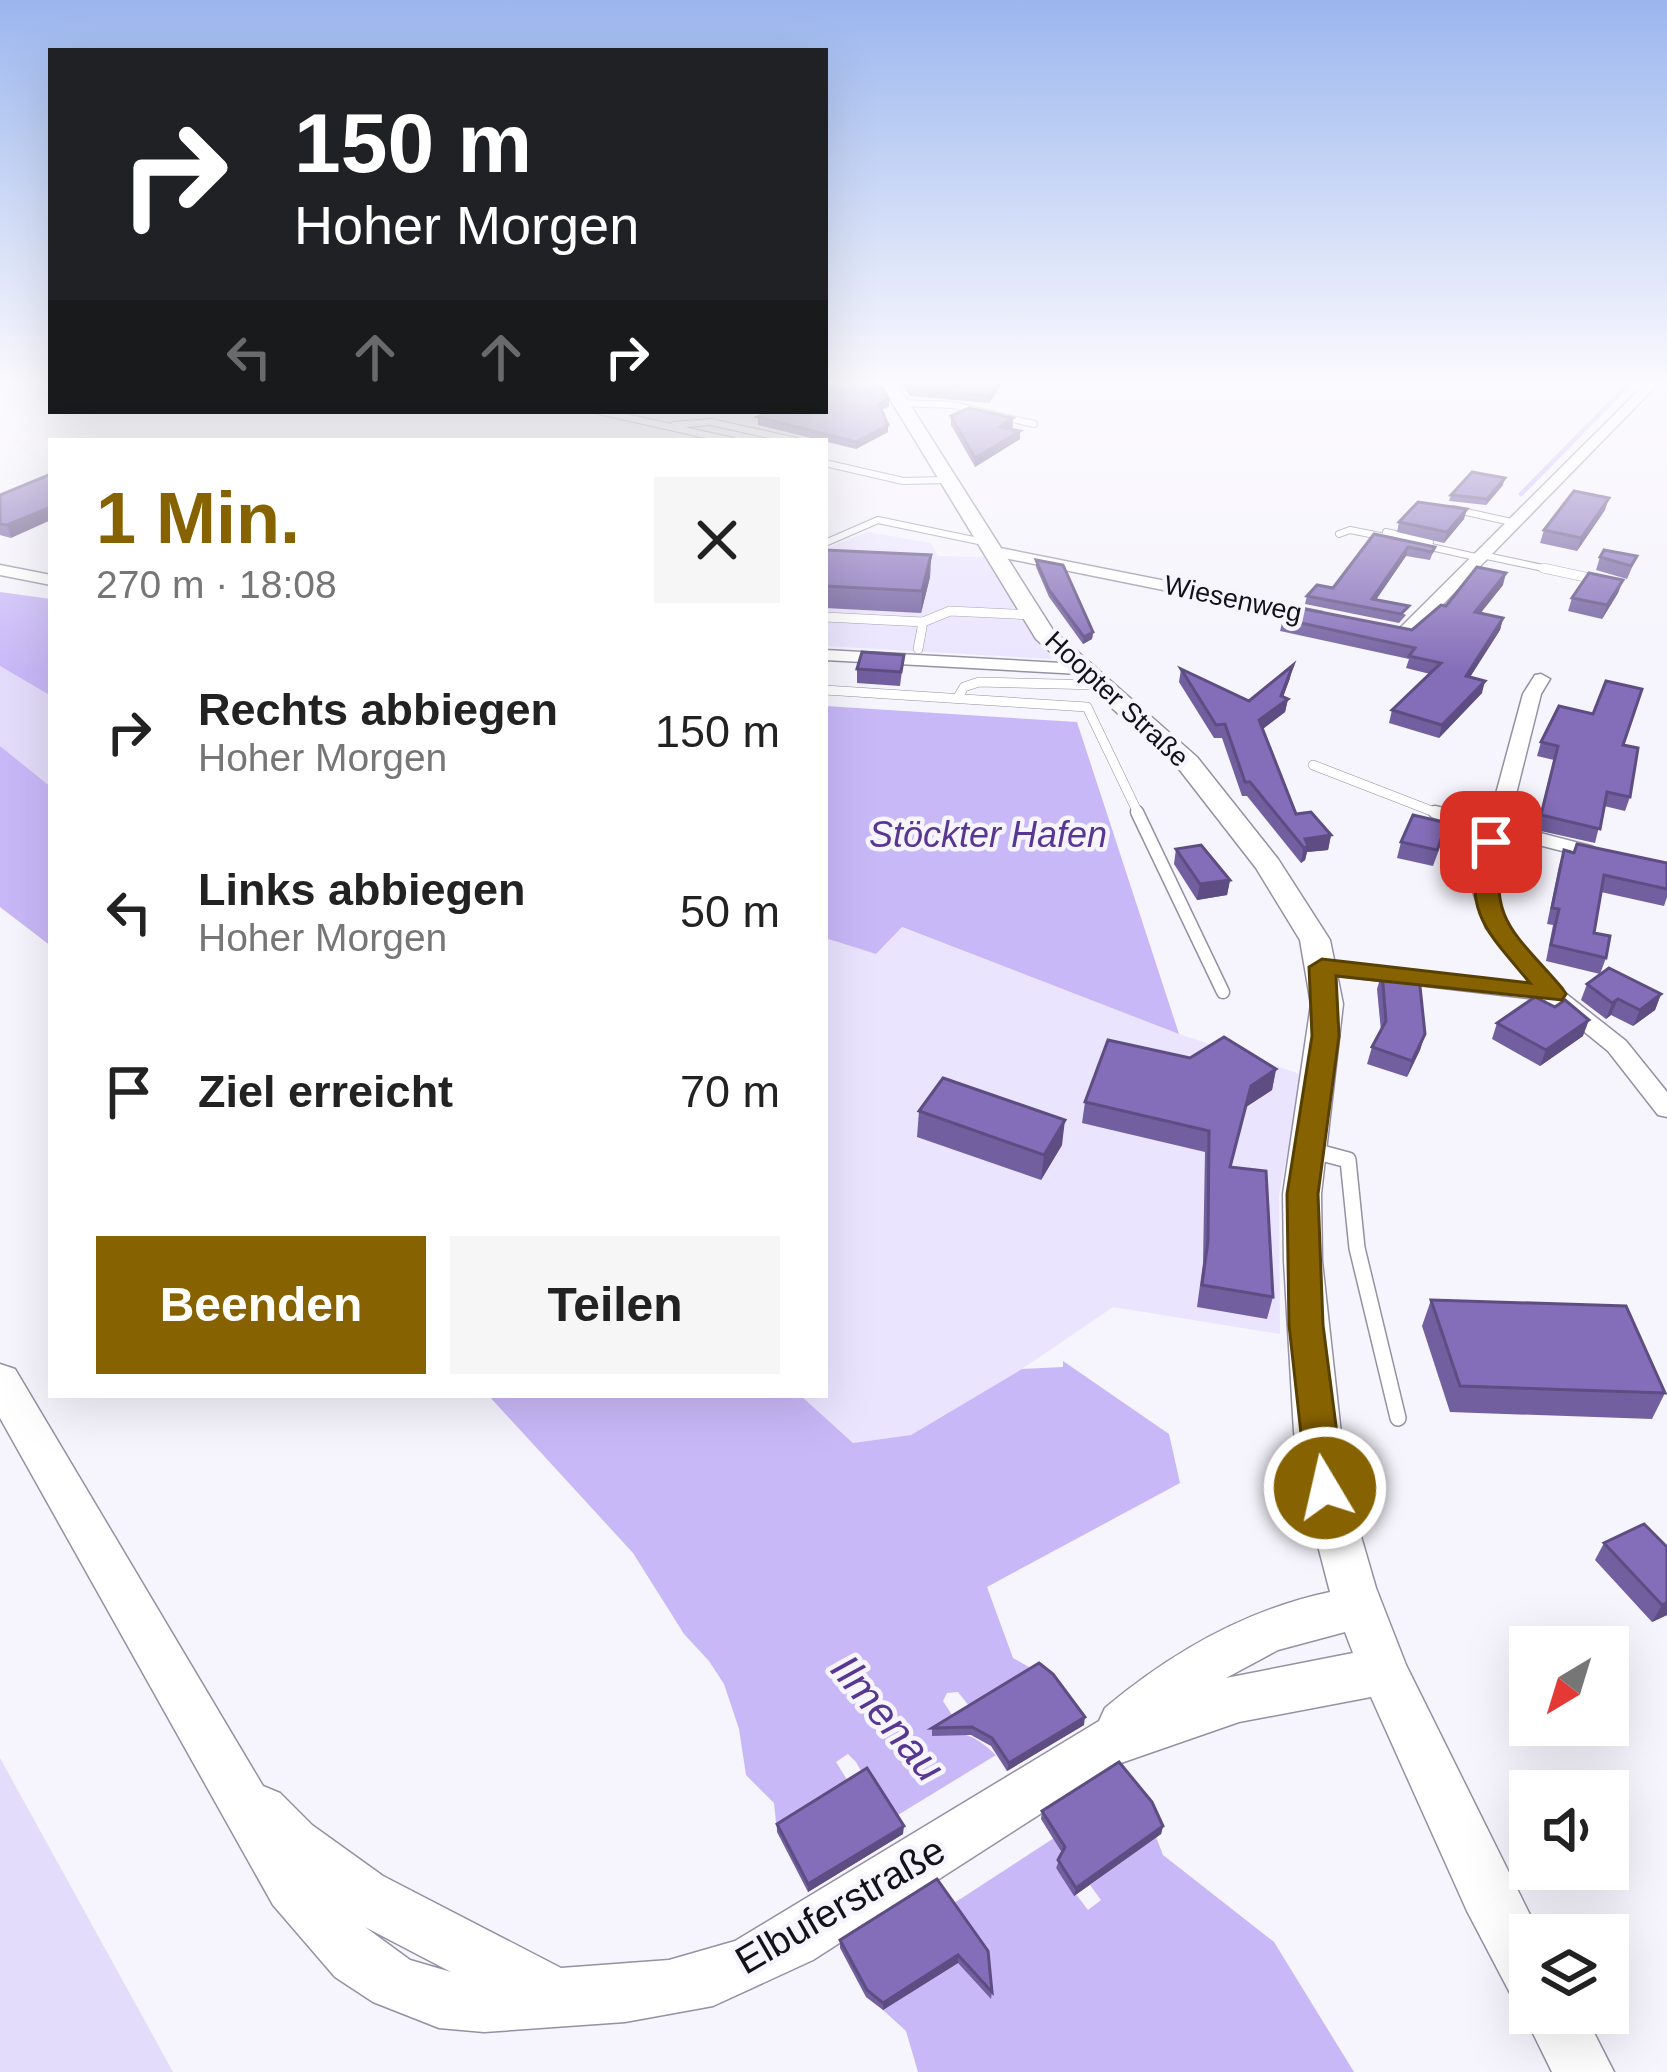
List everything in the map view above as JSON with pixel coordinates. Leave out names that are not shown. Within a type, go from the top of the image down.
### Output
[{"type":"street","points":[[1359,625],[1404,634],[1560,478]]},
{"type":"street","name":"Hoopter Straße","points":[[950,480],[1031,615],[1080,668],[1168,741],[1283,886],[1315,940],[1322,967]]},
{"type":"street","name":"Wiesenweg","points":[[992,548],[1336,620]]},
{"type":"street","points":[[0,570],[48,579]]},
{"type":"street","points":[[828,644],[994,654],[1080,668]]},
{"type":"street","points":[[828,655],[1080,668]]},
{"type":"street","points":[[1541,679],[1532,694],[1482,886],[1497,928],[1552,994],[1617,1046],[1667,1109]]},
{"type":"street","points":[[1509,1933],[1384,1672],[1358,1608],[1329,1506],[1316,1432],[1303,1261],[1307,1149],[1325,1036],[1322,967],[1552,994]]},
{"type":"street","name":"Elbuferstraße","points":[[0,1381],[307,1910],[379,1971],[436,1999],[502,2006],[557,1997],[596,1999],[688,1985],[734,1970],[825,1920],[1100,1746],[1193,1708],[1281,1686],[1384,1672]]},
{"type":"street","name":"Elbuferstraße","points":[[1100,1746],[1160,1691],[1246,1640],[1313,1614],[1358,1608]]},
{"type":"street","points":[[1563,2034],[1584,2072]]},
{"type":"lane","points":[[889,478],[950,480]]},
{"type":"lane","points":[[1433,505],[1516,523]]},
{"type":"lane","points":[[828,542],[885,520],[992,548]]},
{"type":"lane","points":[[1340,534],[1350,530],[1620,584]]},
{"type":"lane","points":[[1386,532],[1482,556]]},
{"type":"lane","points":[[828,617],[923,622],[950,611],[1031,615]]},
{"type":"lane","points":[[918,649],[923,622]]},
{"type":"lane","points":[[958,697],[964,687],[979,682],[1080,668]]},
{"type":"lane","points":[[828,690],[1087,707],[1222,992]]},
{"type":"lane","points":[[1313,765],[1494,831],[1598,854]]},
{"type":"lane","points":[[1307,1149],[1348,1160],[1357,1248],[1398,1418]]},
{"type":"shaded area","points":[[868,532],[931,543],[938,556],[989,557],[1052,659],[828,646],[828,548]]},
{"type":"shaded area","points":[[0,666],[48,694],[48,785],[0,746]]},
{"type":"shaded area","points":[[901,927],[1179,1034],[1303,1075],[1279,1195],[1280,1334],[1113,1307],[1022,1369],[911,1435],[853,1443],[803,1398],[828,1398],[828,939],[876,954]]},
{"type":"shaded area","points":[[0,1758],[173,2072],[0,2072]]},
{"type":"water","points":[[0,592],[48,599],[48,694],[0,666]]},
{"type":"water","name":"Stöckter Hafen","points":[[828,706],[1077,722],[1179,1034],[902,927],[876,954],[828,939]]},
{"type":"water","points":[[0,746],[48,785],[48,944],[0,907]]},
{"type":"water","name":"Ilmenau","points":[[1063,1361],[1169,1434],[1180,1483],[987,1587],[1013,1658],[1038,1672],[973,1711],[958,1692],[947,1693],[943,1701],[965,1735],[993,1752],[1021,1786],[1063,1856],[1056,1868],[1088,1910],[1101,1900],[1090,1885],[1156,1837],[1163,1855],[1274,1942],[1354,2072],[918,2072],[906,2031],[883,2010],[961,1961],[981,1982],[856,1762],[848,1754],[836,1762],[851,1786],[777,1832],[774,1803],[746,1775],[739,1729],[724,1684],[709,1661],[684,1634],[633,1553],[491,1398],[803,1398],[853,1443],[911,1435],[1022,1369],[1063,1367]]},
{"type":"pier","points":[[996,1755],[1000,1760],[1005,1757],[1053,1825],[1054,1838],[948,1907],[937,1900],[892,1827],[893,1818]]},
{"type":"building","points":[[48,478],[48,508],[7,525],[0,524],[0,495]]},
{"type":"building","points":[[1467,478],[1505,478],[1487,499],[1451,495]]},
{"type":"building","points":[[1574,491],[1609,498],[1581,538],[1544,530]]},
{"type":"building","points":[[1418,502],[1467,509],[1447,532],[1399,522]]},
{"type":"building","points":[[1374,534],[1435,547],[1432,552],[1408,547],[1372,599],[1409,606],[1401,614],[1307,596],[1317,585],[1333,588]]},
{"type":"building","points":[[828,550],[931,555],[922,591],[828,586]]},
{"type":"building","points":[[1604,550],[1637,556],[1631,566],[1600,557]]},
{"type":"building","points":[[1036,560],[1063,565],[1093,632],[1084,637],[1049,590]]},
{"type":"building","points":[[1477,567],[1506,573],[1475,612],[1503,618],[1466,676],[1485,681],[1442,725],[1392,710],[1441,663],[1409,656],[1415,648],[1283,619],[1294,607],[1412,630],[1441,605],[1446,606]]},
{"type":"building","points":[[1589,573],[1623,580],[1607,605],[1572,598]]},
{"type":"building","points":[[862,652],[904,655],[901,672],[857,669]]},
{"type":"building","points":[[1293,665],[1281,696],[1288,699],[1259,720],[1296,814],[1311,812],[1331,835],[1305,839],[1308,846],[1304,848],[1250,782],[1245,782],[1225,724],[1216,725],[1181,669],[1249,701]]},
{"type":"building","points":[[1606,681],[1642,689],[1623,745],[1638,748],[1630,797],[1607,792],[1600,829],[1541,815],[1558,746],[1541,742],[1559,706],[1593,714]]},
{"type":"building","points":[[1413,815],[1447,823],[1437,850],[1401,842]]},
{"type":"building","points":[[1577,844],[1667,863],[1667,889],[1604,875],[1594,933],[1610,936],[1606,958],[1551,945],[1559,909],[1552,908],[1564,850],[1574,853]]},
{"type":"building","points":[[1201,845],[1230,880],[1200,884],[1176,849]]},
{"type":"building","points":[[1609,968],[1661,994],[1640,1010],[1618,999],[1612,1003],[1587,984]]},
{"type":"building","points":[[1382,972],[1419,977],[1425,1034],[1412,1061],[1372,1047],[1386,1021]]},
{"type":"building","points":[[1535,997],[1555,1007],[1565,1000],[1589,1020],[1546,1050],[1497,1023]]},
{"type":"building","points":[[1224,1037],[1276,1069],[1251,1086],[1230,1167],[1266,1171],[1273,1297],[1202,1285],[1208,1241],[1209,1131],[1085,1102],[1108,1040],[1190,1058]]},
{"type":"building","points":[[943,1078],[1065,1120],[1044,1155],[919,1111]]},
{"type":"building","points":[[1431,1300],[1626,1306],[1665,1393],[1460,1386]]},
{"type":"building","points":[[1644,1524],[1667,1547],[1667,1603],[1662,1605],[1604,1543]]},
{"type":"building","points":[[1039,1663],[1085,1717],[1009,1763],[992,1738],[972,1727],[932,1728]]},
{"type":"building","points":[[1119,1762],[1152,1802],[1163,1826],[1076,1888],[1058,1860],[1065,1847],[1042,1811]]},
{"type":"building","points":[[867,1768],[904,1826],[808,1884],[777,1824]]},
{"type":"building","points":[[937,1879],[988,1951],[992,1992],[958,1955],[883,2003],[867,1990],[840,1940]]},
{"type":"waterway","points":[[1521,494],[1537,478]]},
{"type":"route","points":[[1325,1488],[1306,1325],[1302,1194],[1328,1004],[1322,967],[1552,994],[1497,928],[1482,886],[1491,842]]}]
